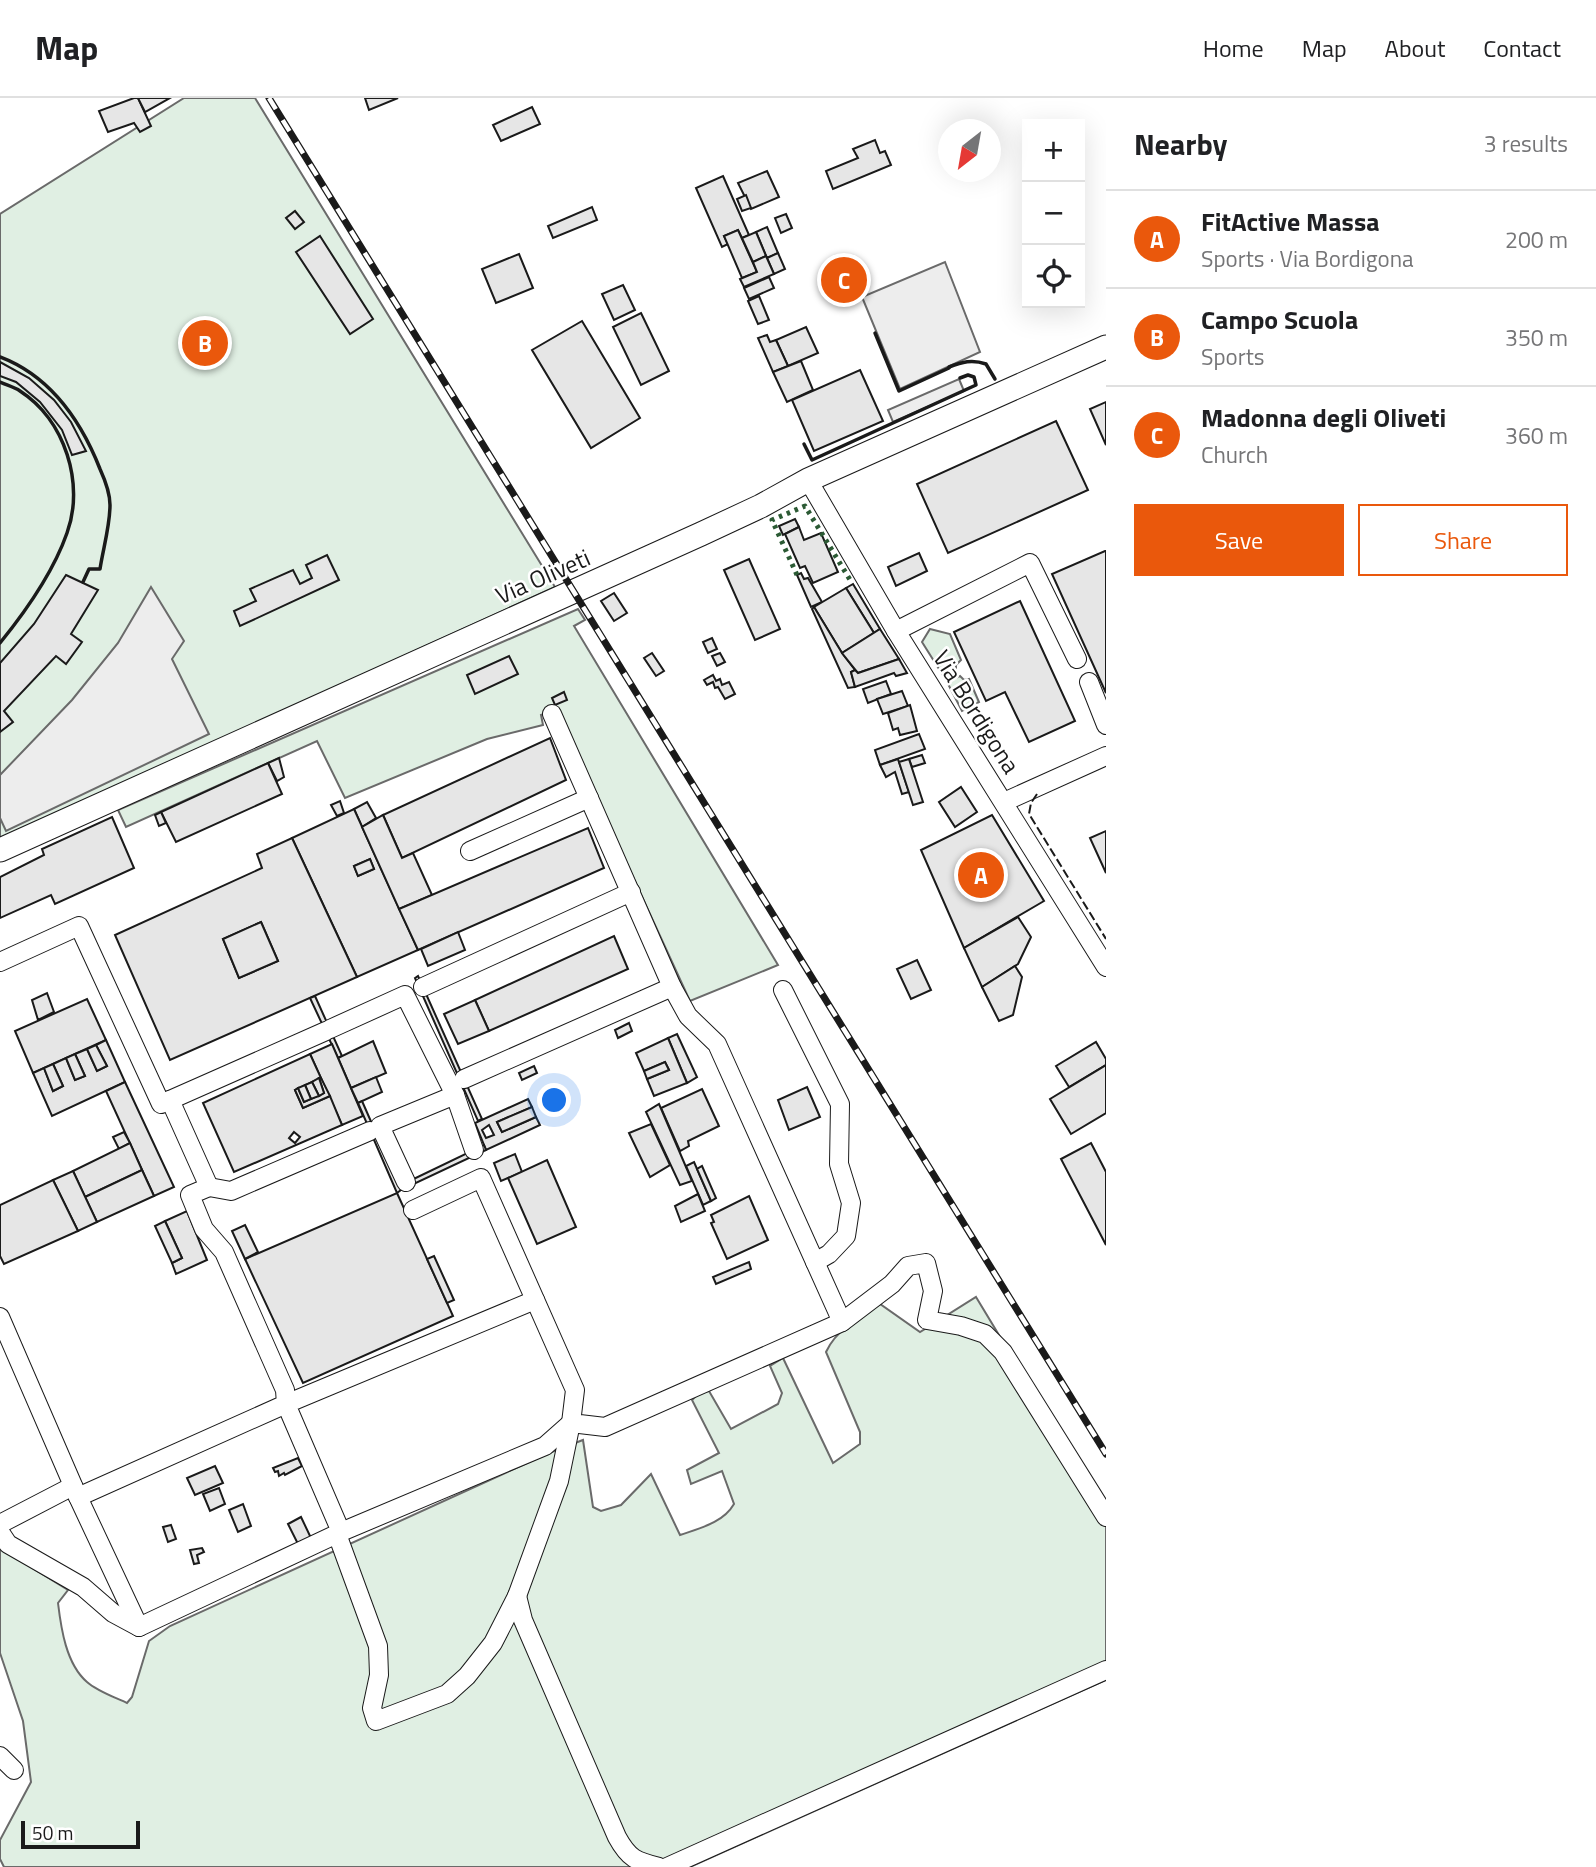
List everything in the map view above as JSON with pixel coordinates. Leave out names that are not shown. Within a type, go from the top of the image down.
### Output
[{"type":"main road","name":"Via Oliveti","points":[[0,850],[701,534],[808,480],[1106,347]]},
{"type":"street","name":"Via Bordigona","points":[[808,480],[896,631],[1106,967]]},
{"type":"street","points":[[896,631],[1030,563],[1077,659]]},
{"type":"street","points":[[1089,682],[1106,725]]},
{"type":"street","points":[[552,713],[672,987],[688,1016],[717,1044],[842,1322]]},
{"type":"street","points":[[1004,802],[1106,756]]},
{"type":"street","points":[[470,851],[589,798]]},
{"type":"street","points":[[0,962],[79,926],[161,1104],[631,892]]},
{"type":"street","points":[[416,990],[457,1085],[481,1178],[575,1390],[559,1481],[517,1596],[493,1643],[467,1676],[447,1694],[376,1721],[372,1708],[379,1675],[378,1646],[339,1533],[286,1404],[285,1390],[224,1252],[204,1229],[190,1195],[209,1188],[231,1191],[375,1129],[457,1085],[672,987]]},
{"type":"street","points":[[783,990],[840,1104],[839,1164],[851,1203],[846,1236],[829,1254],[815,1262]]},
{"type":"street","points":[[170,1100],[209,1188]]},
{"type":"street","points":[[375,1129],[407,1184],[415,1209],[481,1178]]},
{"type":"street","points":[[138,1627],[339,1533],[545,1446],[571,1423],[605,1427],[842,1322],[892,1284],[908,1266],[926,1263],[933,1291],[927,1320],[961,1326],[985,1334],[1003,1352],[1106,1517]]},
{"type":"street","points":[[0,1524],[536,1300]]},
{"type":"street","points":[[0,1317],[138,1627]]},
{"type":"street","points":[[0,1532],[8,1544],[83,1587],[113,1613],[138,1627]]},
{"type":"street","points":[[517,1596],[523,1620],[617,1837],[627,1854],[640,1862],[659,1867]]},
{"type":"street","points":[[667,1867],[1106,1670]]},
{"type":"street","points":[[0,1756],[14,1770]]},
{"type":"green space","points":[[184,98],[255,98],[555,587],[0,840],[0,214]]},
{"type":"green space","points":[[578,609],[585,620],[574,626],[778,965],[690,1001],[556,710],[541,715],[543,725],[487,739],[345,798],[317,741],[126,827],[118,810]]},
{"type":"green space","points":[[930,629],[950,634],[961,660],[956,665],[956,671],[944,677],[922,642]]},
{"type":"green space","points":[[960,676],[964,680],[969,679],[979,702],[962,711],[947,682]]},
{"type":"green space","points":[[976,1297],[1106,1512],[1106,1680],[690,1867],[4,1867],[0,1859],[0,1840],[31,1782],[23,1721],[0,1653],[0,1548],[68,1590],[58,1603],[63,1634],[74,1666],[91,1685],[127,1703],[132,1697],[149,1641],[170,1626],[549,1453],[583,1440],[593,1507],[601,1511],[621,1505],[651,1474],[680,1535],[710,1524],[724,1516],[734,1504],[722,1471],[691,1484],[687,1470],[719,1453],[692,1400],[700,1392],[709,1391],[731,1429],[778,1404],[782,1393],[770,1366],[783,1358],[833,1463],[860,1444],[860,1432],[826,1352],[836,1337],[849,1324],[880,1304],[920,1332]]},
{"type":"shaded area","points":[[945,262],[980,352],[900,389],[862,297]]},
{"type":"shaded area","points":[[959,379],[964,391],[893,422],[888,410]]},
{"type":"shaded area","points":[[151,587],[184,641],[172,659],[209,734],[6,831],[0,818],[0,775],[72,700],[118,643]]},
{"type":"building","points":[[138,98],[151,126],[140,132],[134,123],[108,132],[99,111]]},
{"type":"building","points":[[138,98],[170,98],[145,112]]},
{"type":"building","points":[[365,98],[398,98],[369,110]]},
{"type":"building","points":[[532,107],[540,124],[501,141],[493,125]]},
{"type":"building","points":[[875,140],[880,153],[885,151],[891,165],[833,189],[826,171],[858,158],[853,149]]},
{"type":"building","points":[[767,171],[779,197],[751,209],[738,183]]},
{"type":"building","points":[[723,176],[749,235],[742,238],[738,230],[724,236],[728,244],[722,247],[696,188]]},
{"type":"building","points":[[746,195],[751,208],[742,211],[737,199]]},
{"type":"building","points":[[592,207],[597,220],[553,238],[548,226]]},
{"type":"building","points":[[295,211],[304,222],[295,229],[286,218]]},
{"type":"building","points":[[786,214],[792,228],[781,233],[775,218]]},
{"type":"building","points":[[767,227],[778,253],[767,258],[756,232]]},
{"type":"building","points":[[738,230],[757,272],[742,278],[724,236]]},
{"type":"building","points":[[756,232],[766,256],[753,262],[742,238]]},
{"type":"building","points":[[320,236],[373,319],[350,334],[296,252]]},
{"type":"building","points":[[778,253],[785,269],[774,274],[767,258]]},
{"type":"building","points":[[519,254],[533,288],[496,303],[482,269]]},
{"type":"building","points":[[766,256],[774,274],[744,287],[740,279],[757,272],[753,262]]},
{"type":"building","points":[[769,277],[774,288],[749,299],[744,288]]},
{"type":"building","points":[[623,285],[635,310],[614,320],[602,294]]},
{"type":"building","points":[[759,296],[769,320],[758,324],[748,301]]},
{"type":"building","points":[[641,313],[669,371],[641,385],[613,327]]},
{"type":"building","points":[[582,321],[640,418],[591,448],[532,350]]},
{"type":"building","points":[[806,327],[818,353],[788,366],[776,340]]},
{"type":"building","points":[[767,335],[770,342],[776,340],[788,366],[773,372],[758,338]]},
{"type":"building","points":[[801,361],[813,390],[787,402],[773,372]]},
{"type":"building","points":[[0,362],[29,378],[54,400],[71,422],[86,451],[72,455],[62,430],[40,402],[16,382],[0,376]]},
{"type":"building","points":[[860,370],[883,421],[814,451],[792,400]]},
{"type":"building","points":[[1106,402],[1106,445],[1090,409]]},
{"type":"building","points":[[1056,421],[1088,490],[948,553],[917,484]]},
{"type":"building","points":[[795,519],[799,527],[783,535],[779,526]]},
{"type":"building","points":[[799,527],[804,540],[821,533],[838,572],[813,583],[805,566],[800,568],[785,534]]},
{"type":"building","points":[[1106,551],[1106,693],[1052,574]]},
{"type":"building","points":[[919,553],[927,571],[896,586],[888,567]]},
{"type":"building","points":[[327,555],[339,580],[240,626],[234,611],[256,601],[250,589],[293,570],[300,584],[312,578],[306,565]]},
{"type":"building","points":[[749,559],[780,629],[755,640],[724,570]]},
{"type":"building","points":[[801,573],[804,579],[808,578],[822,602],[811,607],[797,575]]},
{"type":"building","points":[[66,575],[98,590],[71,634],[82,642],[66,664],[56,656],[4,711],[13,722],[0,732],[0,663],[34,624]]},
{"type":"building","points":[[853,584],[880,629],[874,633],[846,588]]},
{"type":"building","points":[[846,588],[874,633],[842,653],[814,607]]},
{"type":"building","points":[[614,593],[627,613],[614,621],[601,601]]},
{"type":"building","points":[[1020,601],[1075,721],[1029,742],[1005,692],[986,701],[954,632]]},
{"type":"building","points":[[814,607],[855,670],[851,672],[855,687],[848,688],[812,609]]},
{"type":"building","points":[[880,629],[899,659],[858,673],[842,653]]},
{"type":"building","points":[[712,638],[717,649],[708,653],[703,642]]},
{"type":"building","points":[[652,653],[664,671],[656,676],[644,658]]},
{"type":"building","points":[[720,653],[725,662],[717,666],[712,656]]},
{"type":"building","points":[[509,656],[518,674],[475,694],[467,675]]},
{"type":"building","points":[[899,659],[907,673],[896,676],[894,673],[855,687],[851,672],[855,670],[858,673]]},
{"type":"building","points":[[713,675],[716,681],[720,679],[722,685],[729,682],[735,694],[725,699],[713,682],[707,685],[704,680]]},
{"type":"building","points":[[886,681],[891,694],[868,703],[863,689]]},
{"type":"building","points":[[902,691],[908,706],[883,714],[877,699]]},
{"type":"building","points":[[564,692],[567,700],[555,705],[552,698]]},
{"type":"building","points":[[910,705],[917,731],[900,735],[898,728],[893,730],[888,713]]},
{"type":"building","points":[[919,734],[925,749],[880,765],[875,750]]},
{"type":"building","points":[[550,738],[566,780],[402,858],[383,815]]},
{"type":"building","points":[[922,755],[925,763],[912,767],[909,759]]},
{"type":"building","points":[[279,758],[284,777],[277,781],[268,763]]},
{"type":"building","points":[[898,759],[909,792],[902,794],[895,772],[886,777],[880,765]]},
{"type":"building","points":[[909,759],[923,802],[913,805],[899,762]]},
{"type":"building","points":[[268,763],[282,794],[176,842],[161,812]]},
{"type":"building","points":[[961,787],[977,812],[955,827],[939,802]]},
{"type":"building","points":[[340,801],[344,813],[337,816],[331,805]]},
{"type":"building","points":[[367,802],[376,818],[362,827],[354,809]]},
{"type":"building","points":[[354,809],[418,950],[357,977],[292,838]],"holes":[[[370,859],[374,869],[358,876],[354,866]]]},
{"type":"building","points":[[161,812],[166,823],[159,826],[155,815]]},
{"type":"building","points":[[383,815],[402,858],[413,853],[432,895],[399,909],[362,827]]},
{"type":"building","points":[[992,815],[1044,901],[964,948],[921,850]]},
{"type":"building","points":[[112,817],[134,868],[55,904],[51,895],[0,918],[0,877],[44,855],[42,849]]},
{"type":"building","points":[[588,828],[604,868],[418,950],[399,909]]},
{"type":"building","points":[[1106,831],[1106,873],[1090,838]]},
{"type":"building","points":[[292,838],[357,977],[170,1060],[115,935],[262,868],[257,854]],"holes":[[[261,922],[278,961],[239,978],[223,939]]]},
{"type":"building","points":[[370,859],[374,869],[358,876],[354,866]]},
{"type":"building","points":[[1018,917],[1031,937],[1018,964],[982,987],[964,948]]},
{"type":"building","points":[[261,922],[278,961],[239,978],[223,939]]},
{"type":"building","points":[[458,932],[465,950],[428,966],[421,949]]},
{"type":"building","points":[[614,936],[628,969],[489,1031],[475,1000]]},
{"type":"building","points":[[917,960],[931,990],[911,999],[897,969]]},
{"type":"building","points":[[1015,966],[1022,977],[1013,1015],[999,1021],[982,987]]},
{"type":"building","points":[[418,976],[482,1119],[478,1121],[415,978]]},
{"type":"building","points":[[47,993],[54,1012],[38,1020],[32,1000]]},
{"type":"building","points":[[315,996],[342,1056],[338,1058],[310,998]]},
{"type":"building","points":[[87,999],[106,1040],[33,1073],[15,1031]]},
{"type":"building","points":[[475,1000],[489,1031],[458,1044],[444,1014]]},
{"type":"building","points":[[629,1023],[632,1031],[618,1038],[615,1030]]},
{"type":"building","points":[[677,1034],[697,1077],[687,1083],[668,1038]]},
{"type":"building","points":[[668,1038],[687,1083],[654,1096],[647,1079],[669,1070],[665,1062],[644,1071],[636,1053]]},
{"type":"building","points":[[106,1040],[125,1082],[52,1116],[33,1073],[44,1068],[53,1091],[63,1086],[53,1064],[66,1058],[75,1080],[85,1076],[75,1054],[87,1049],[97,1071],[107,1066],[96,1045]]},
{"type":"building","points":[[373,1041],[386,1073],[351,1088],[338,1058]]},
{"type":"building","points":[[1096,1042],[1106,1059],[1106,1065],[1069,1087],[1056,1066]]},
{"type":"building","points":[[332,1044],[363,1116],[342,1125],[310,1054]]},
{"type":"building","points":[[96,1045],[107,1066],[97,1071],[87,1049]]},
{"type":"building","points":[[75,1054],[85,1076],[75,1080],[66,1058]]},
{"type":"building","points":[[310,1054],[321,1078],[295,1090],[303,1108],[330,1096],[342,1125],[234,1172],[203,1103]],"holes":[[[294,1132],[300,1137],[295,1143],[289,1138]]]},
{"type":"building","points":[[665,1062],[669,1070],[647,1079],[644,1071]]},
{"type":"building","points":[[53,1064],[63,1086],[53,1091],[44,1068]]},
{"type":"building","points":[[1106,1065],[1106,1113],[1071,1134],[1050,1099]]},
{"type":"building","points":[[534,1066],[537,1073],[522,1080],[519,1073]]},
{"type":"building","points":[[376,1077],[382,1092],[358,1103],[351,1088]]},
{"type":"building","points":[[319,1078],[330,1096],[303,1108],[295,1090],[298,1088],[304,1102],[324,1093]]},
{"type":"building","points":[[319,1078],[324,1093],[319,1096],[312,1082]]},
{"type":"building","points":[[125,1082],[174,1187],[154,1196],[106,1091]]},
{"type":"building","points":[[312,1082],[319,1096],[311,1099],[305,1085]]},
{"type":"building","points":[[305,1085],[311,1099],[304,1102],[298,1088]]},
{"type":"building","points":[[807,1087],[820,1117],[789,1130],[778,1100]]},
{"type":"building","points":[[702,1089],[719,1126],[688,1141],[689,1146],[680,1151],[661,1108]]},
{"type":"building","points":[[528,1099],[532,1107],[497,1122],[502,1132],[536,1117],[540,1125],[486,1150],[475,1123]],"holes":[[[489,1125],[494,1135],[486,1138],[482,1130]]]},
{"type":"building","points":[[362,1101],[401,1190],[397,1193],[358,1103]]},
{"type":"building","points":[[659,1104],[692,1181],[680,1185],[646,1112]]},
{"type":"building","points":[[532,1107],[536,1117],[502,1132],[497,1122]]},
{"type":"building","points":[[651,1124],[670,1165],[650,1177],[629,1133]]},
{"type":"building","points":[[124,1132],[130,1143],[119,1149],[113,1137]]},
{"type":"building","points":[[130,1143],[142,1170],[85,1197],[73,1171]]},
{"type":"building","points":[[1091,1143],[1106,1172],[1106,1245],[1061,1159]]},
{"type":"building","points":[[484,1145],[486,1150],[401,1190],[399,1186]]},
{"type":"building","points":[[515,1154],[522,1172],[501,1181],[494,1163]]},
{"type":"building","points":[[547,1160],[576,1227],[537,1244],[508,1178]]},
{"type":"building","points":[[694,1162],[711,1201],[703,1205],[686,1166]]},
{"type":"building","points":[[702,1166],[716,1198],[711,1201],[697,1169]]},
{"type":"building","points":[[142,1170],[154,1196],[97,1222],[85,1197]]},
{"type":"building","points":[[73,1171],[97,1222],[78,1231],[53,1180]]},
{"type":"building","points":[[53,1180],[78,1231],[4,1264],[0,1256],[0,1205]]},
{"type":"building","points":[[397,1193],[453,1316],[303,1383],[245,1259]]},
{"type":"building","points":[[698,1194],[705,1211],[681,1222],[675,1206]]},
{"type":"building","points":[[749,1196],[768,1240],[727,1259],[711,1223],[714,1222],[711,1215]]},
{"type":"building","points":[[187,1211],[207,1260],[176,1274],[172,1263],[182,1258],[165,1221]]},
{"type":"building","points":[[165,1221],[182,1258],[172,1263],[155,1226]]},
{"type":"building","points":[[245,1225],[258,1252],[245,1259],[232,1231]]},
{"type":"building","points":[[434,1256],[454,1300],[447,1303],[427,1259]]},
{"type":"building","points":[[749,1262],[751,1269],[716,1284],[713,1277]]},
{"type":"building","points":[[298,1458],[302,1466],[285,1475],[284,1473],[279,1476],[278,1471],[275,1472],[273,1468]]},
{"type":"building","points":[[215,1466],[223,1483],[195,1495],[187,1478]]},
{"type":"building","points":[[219,1488],[225,1504],[210,1511],[203,1494]]},
{"type":"building","points":[[243,1504],[251,1526],[238,1532],[229,1510]]},
{"type":"building","points":[[301,1517],[311,1538],[298,1544],[288,1524]]},
{"type":"building","points":[[171,1525],[176,1539],[168,1542],[163,1527]]},
{"type":"building","points":[[202,1548],[204,1552],[197,1555],[199,1563],[194,1564],[190,1550]]},
{"type":"railway","points":[[269,98],[1106,1454]]},
{"type":"hedge","points":[[797,575],[772,520],[805,506],[852,583]]},
{"type":"fence","points":[[1037,794],[1031,803],[1029,814],[1106,939]]},
{"type":"wall","points":[[875,333],[899,391],[949,368]]},
{"type":"wall","points":[[0,357],[34,376],[62,402],[83,434],[105,482],[110,513],[100,569],[89,569],[83,582]]},
{"type":"wall","points":[[949,367],[967,362],[981,362],[986,364],[995,379]]},
{"type":"wall","points":[[804,444],[812,460],[976,385],[974,377],[968,375],[960,378]]},
{"type":"wall","points":[[0,382],[20,391],[36,403],[49,419],[67,455],[74,494],[67,533],[54,563],[29,605],[0,643]]},
{"type":"place","name":"Madonna degli Oliveti","points":[[844,280]]},
{"type":"place","name":"Campo Scuola","points":[[205,343]]},
{"type":"place","name":"FitActive Massa","points":[[981,875]]}]
